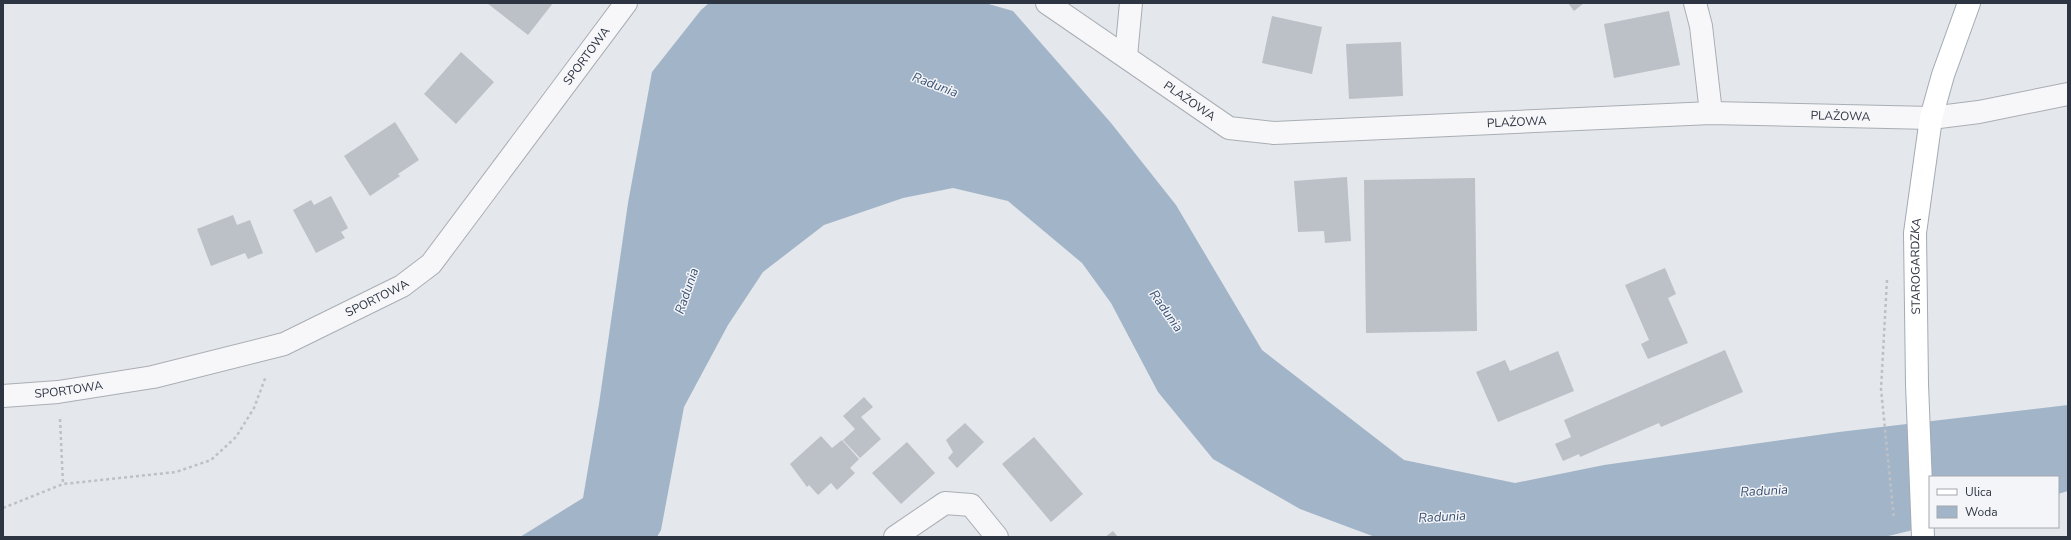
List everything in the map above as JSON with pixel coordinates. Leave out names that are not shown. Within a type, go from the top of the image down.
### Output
[{"type":"main road","name":"STAROGARDZKA","points":[[1923,537],[1917,384],[1915,233],[1931,118],[1943,75],[1969,3]]},
{"type":"street","name":"SPORTOWA","points":[[3,396],[58,392],[153,377],[266,349],[284,344],[402,286],[431,264],[626,3]]},
{"type":"street","name":"PLAŻOWA","points":[[1047,3],[1229,128],[1274,133],[1711,113],[1931,118],[1979,112],[2068,94]]},
{"type":"street","points":[[1126,56],[1131,3]]},
{"type":"street","points":[[1695,3],[1701,26],[1711,113]]},
{"type":"street","points":[[895,537],[945,504],[971,505],[997,537]]},
{"type":"path","points":[[3,508],[64,484],[176,472],[211,460],[236,437],[254,408],[268,371],[266,349]]},
{"type":"path","points":[[1881,389],[1894,521]]},
{"type":"path","points":[[58,392],[64,484]]},
{"type":"water","name":"Radunia","points":[[709,3],[985,3],[1013,11],[1111,123],[1176,205],[1262,350],[1404,460],[1515,483],[1604,465],[1839,432],[2068,405],[2068,491],[2059,494],[2059,476],[1929,476],[1929,526],[1884,537],[1375,537],[1300,509],[1213,459],[1158,392],[1111,303],[1082,263],[1008,201],[953,188],[903,198],[824,225],[763,272],[728,325],[684,407],[661,530],[657,537],[520,537],[583,498],[599,404],[628,203],[652,72],[701,10]]},
{"type":"building","points":[[487,3],[553,3],[528,35]]},
{"type":"building","points":[[1568,3],[1584,3],[1574,11]]},
{"type":"building","points":[[1669,11],[1680,65],[1614,78],[1604,24]]},
{"type":"building","points":[[1272,16],[1322,27],[1312,74],[1262,63]]},
{"type":"building","points":[[1401,42],[1403,96],[1349,99],[1346,44]]},
{"type":"building","points":[[461,52],[494,82],[456,124],[424,94]]},
{"type":"building","points":[[395,122],[419,160],[398,174],[400,176],[370,196],[344,156]]},
{"type":"building","points":[[1347,177],[1351,241],[1325,243],[1324,231],[1298,232],[1294,181]]},
{"type":"building","points":[[1475,178],[1477,331],[1366,333],[1364,180]]},
{"type":"building","points":[[331,196],[348,228],[341,232],[345,238],[316,253],[293,210],[311,200],[314,205]]},
{"type":"building","points":[[233,215],[237,225],[250,220],[263,253],[248,259],[245,253],[211,266],[197,229]]},
{"type":"building","points":[[1665,268],[1676,294],[1668,298],[1688,343],[1648,359],[1641,344],[1649,340],[1625,285]]},
{"type":"building","points":[[1725,350],[1743,392],[1661,427],[1659,423],[1580,457],[1579,454],[1563,461],[1555,444],[1571,437],[1564,420]]},
{"type":"building","points":[[1558,351],[1574,391],[1498,422],[1476,372],[1505,360],[1510,371]]},
{"type":"building","points":[[864,397],[873,407],[861,417],[881,439],[860,458],[843,440],[855,429],[843,416]]},
{"type":"building","points":[[965,423],[984,442],[957,468],[948,458],[953,452],[946,440]]},
{"type":"building","points":[[821,436],[832,448],[842,440],[859,459],[850,468],[855,473],[837,490],[831,483],[818,495],[809,485],[807,487],[790,464]]},
{"type":"building","points":[[1034,437],[1083,494],[1051,522],[1002,464]]},
{"type":"building","points":[[907,442],[935,473],[901,504],[872,473]]},
{"type":"building","points":[[1113,531],[1118,537],[1105,537]]}]
